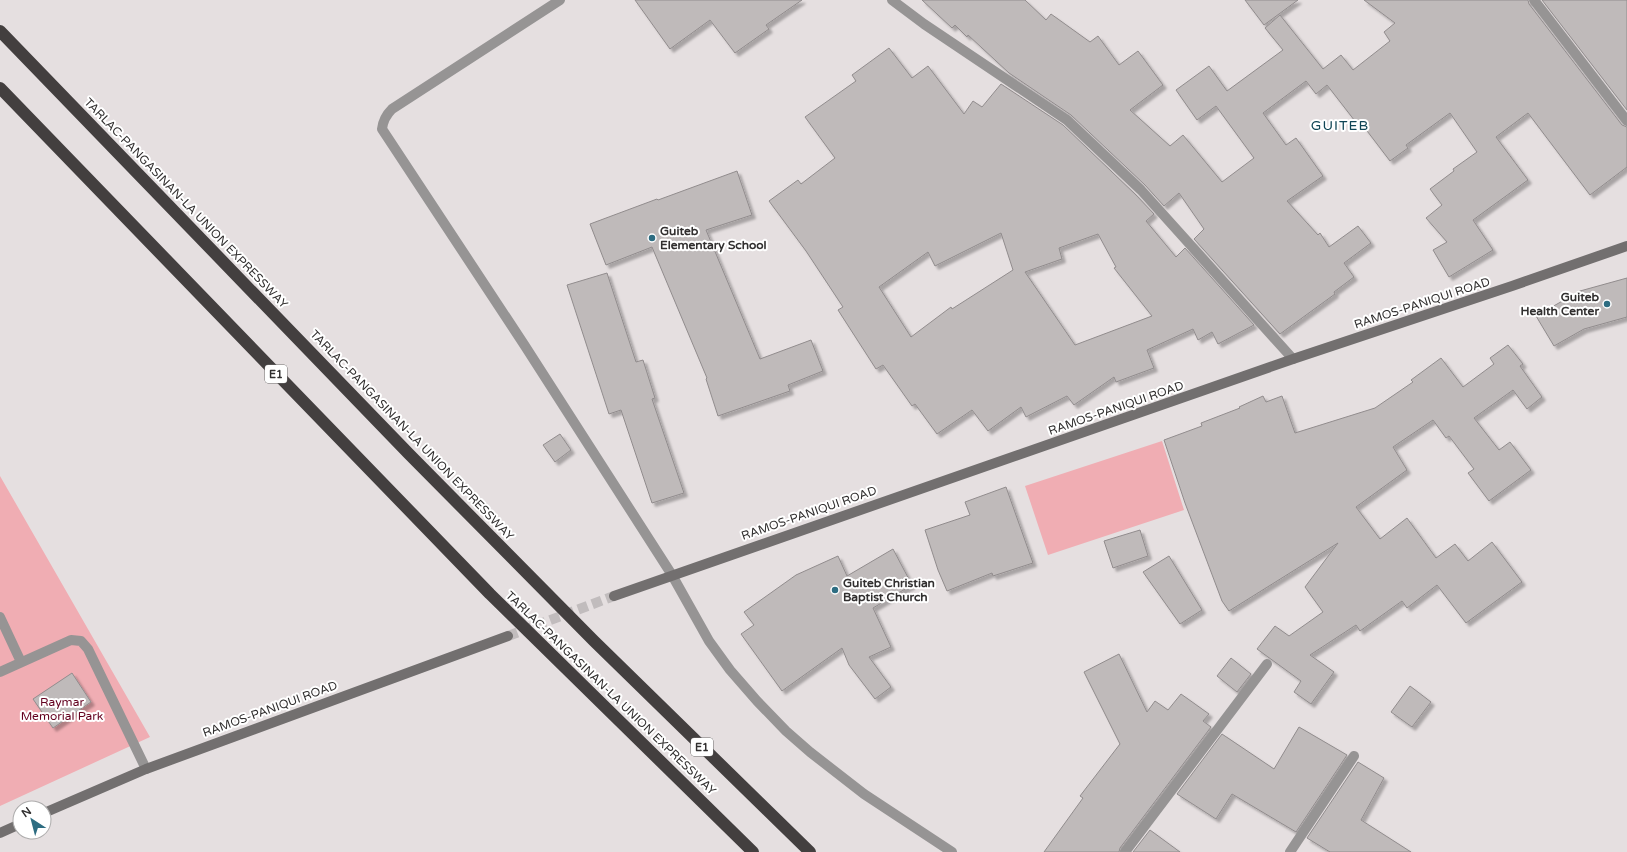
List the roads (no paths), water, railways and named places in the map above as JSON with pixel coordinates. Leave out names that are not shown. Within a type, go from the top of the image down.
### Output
[{"type":"highway","name":"TARLAC-PANGASINAN-LA UNION EXPRESSWAY","points":[[0,32],[409,454],[594,641],[810,852]]},
{"type":"highway","name":"TARLAC-PANGASINAN-LA UNION EXPRESSWAY","points":[[0,88],[490,594],[754,852]]},
{"type":"main road","name":"RAMOS-PANIQUI ROAD","points":[[614,596],[1293,359],[1627,246]]},
{"type":"main road","name":"RAMOS-PANIQUI ROAD","points":[[52,810],[146,769],[508,636]]},
{"type":"main road","points":[[0,833],[12,828]]},
{"type":"street","points":[[559,0],[392,108],[383,122],[382,129],[525,346],[672,575],[709,641],[748,691],[786,731],[815,757],[864,794],[952,852]]},
{"type":"street","points":[[892,0],[924,24],[1067,120],[1141,190],[1293,359]]},
{"type":"street","points":[[1534,0],[1627,121]]},
{"type":"street","points":[[0,617],[22,662]]},
{"type":"street","points":[[0,672],[71,640],[81,640],[88,649],[146,769]]},
{"type":"street","points":[[1125,852],[1267,664]]},
{"type":"street","points":[[1290,852],[1354,756]]},
{"type":"tunnel","points":[[508,636],[614,596]]},
{"type":"place","name":"Guiteb Elementary School","points":[[652,238]]},
{"type":"place","name":"Guiteb Health Center","points":[[1607,304]]},
{"type":"place","name":"Guiteb Christian Baptist Church","points":[[835,590]]},
{"type":"district","name":"GUITEB","points":[[1340,125]]},
{"type":"park label","name":"Raymar Memorial Park","points":[[62,709]]}]
